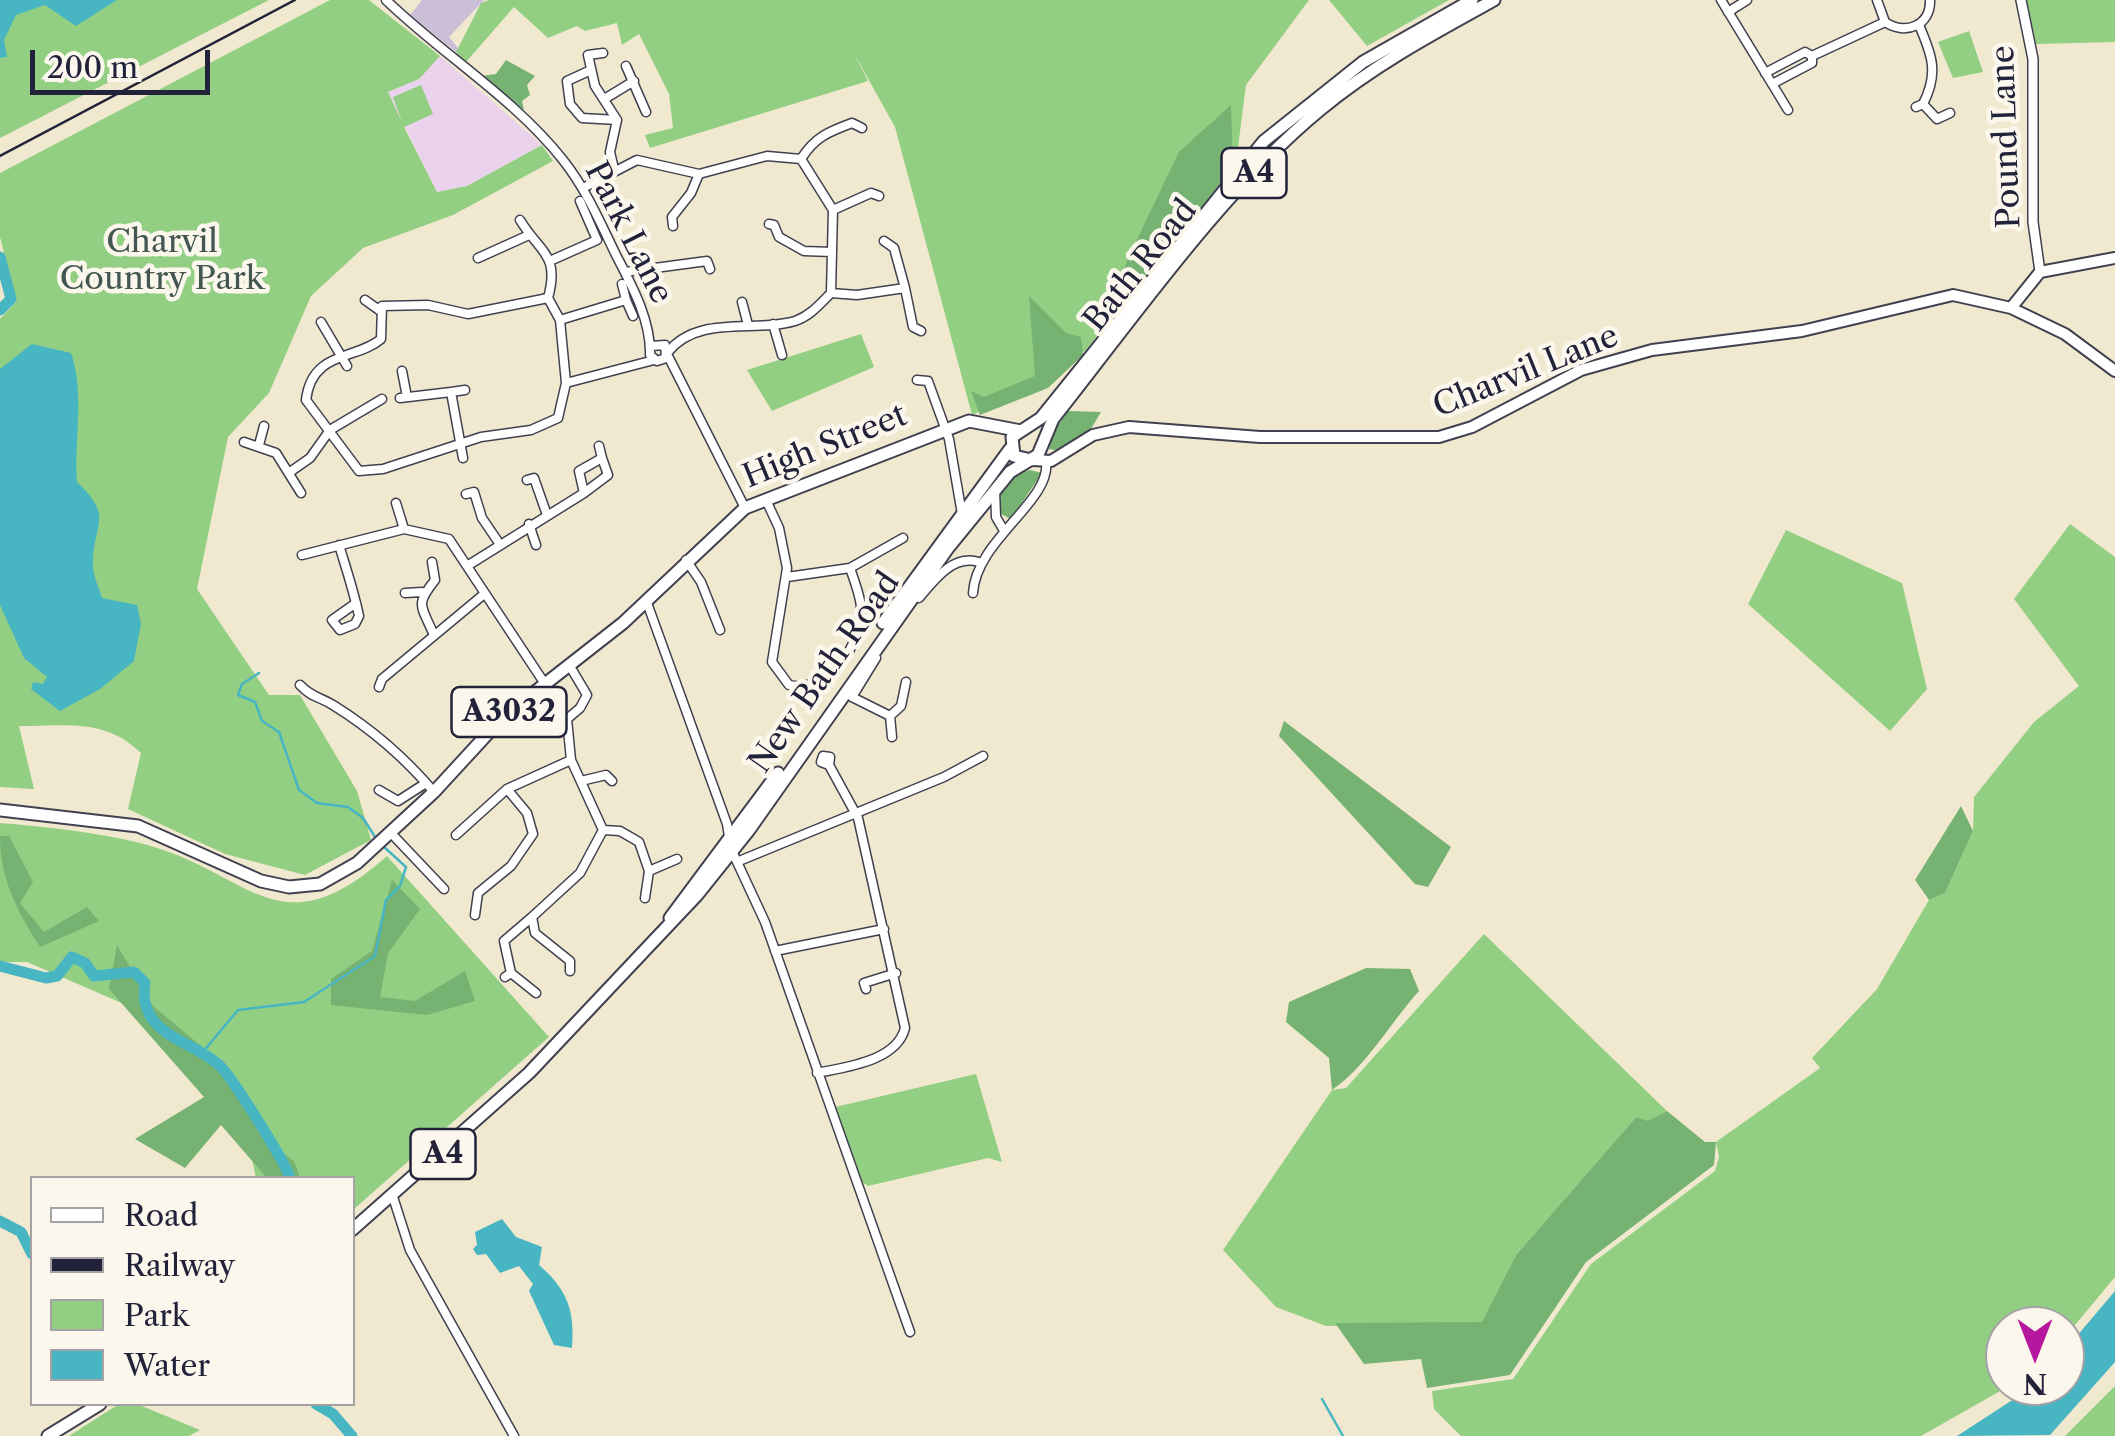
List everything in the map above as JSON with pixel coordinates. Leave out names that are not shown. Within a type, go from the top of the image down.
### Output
[{"type":"main road","name":"Bath Road","points":[[1010,446],[1022,430],[1041,418],[1264,142],[1363,62],[1472,0]]},
{"type":"main road","name":"Bath Road","points":[[1037,460],[1053,419],[1184,256],[1291,135],[1368,73],[1494,0]]},
{"type":"main road","points":[[2011,308],[2040,272],[2115,258]]},
{"type":"main road","name":"Charvil Lane","points":[[1037,460],[1059,456],[1094,434],[1128,428],[1260,437],[1439,436],[1472,428],[1581,370],[1652,350],[1802,331],[1953,295],[2011,308],[2065,334],[2115,371]]},
{"type":"main road","name":"High Street","points":[[646,600],[744,508],[945,428],[976,420],[1022,430]]},
{"type":"main road","points":[[996,425],[1017,459],[1037,460]]},
{"type":"main road","points":[[1022,430],[1034,432],[1041,445],[1059,456]]},
{"type":"main road","name":"New Bath Road","points":[[734,850],[738,822],[1010,446]]},
{"type":"main road","name":"New Bath Road","points":[[355,1228],[529,1073],[734,850],[930,572],[1010,472],[1037,460]]},
{"type":"main road","name":"A3032","points":[[0,810],[150,830],[233,870],[289,887],[320,884],[340,875],[383,839],[503,717],[570,668],[646,600]]},
{"type":"main road","points":[[48,1436],[97,1406]]},
{"type":"street","name":"Park Lane","points":[[386,0],[533,127],[582,188],[625,272],[648,328],[744,508]]},
{"type":"street","points":[[1721,0],[1788,110]]},
{"type":"street","points":[[1728,12],[1747,0]]},
{"type":"street","points":[[1877,0],[1885,22],[1901,30],[1919,25],[1928,16],[1930,0]]},
{"type":"street","name":"Pound Lane","points":[[2021,0],[2033,58],[2033,222],[2040,272]]},
{"type":"street","points":[[1812,56],[1885,22]]},
{"type":"street","points":[[1919,25],[1934,60],[1931,88],[1919,106],[1934,120],[1950,113]]},
{"type":"street","points":[[1765,72],[1805,52],[1812,56]]},
{"type":"street","points":[[603,53],[588,55],[595,86],[606,98],[616,120],[610,152],[614,169]]},
{"type":"street","points":[[1772,84],[1812,63],[1812,56]]},
{"type":"street","points":[[626,66],[646,112]]},
{"type":"street","points":[[591,70],[568,82],[570,104],[582,118],[616,120]]},
{"type":"street","points":[[606,98],[634,81]]},
{"type":"street","points":[[801,159],[812,141],[857,126],[860,115]]},
{"type":"street","points":[[582,188],[614,169],[642,160],[698,174],[767,156],[801,159]]},
{"type":"street","points":[[566,383],[638,364],[705,330],[772,324],[811,313],[832,292],[834,210],[801,159]]},
{"type":"street","points":[[659,217],[672,221],[691,193],[698,174]]},
{"type":"street","points":[[834,210],[874,191]]},
{"type":"street","points":[[580,201],[604,249]]},
{"type":"street","points":[[380,310],[381,338],[372,346],[338,353],[307,389],[306,400],[359,471],[383,469],[481,436],[531,430],[558,418],[566,383],[560,320],[548,298],[554,278],[552,260],[520,220]]},
{"type":"street","points":[[773,222],[779,237],[804,251],[832,252]]},
{"type":"street","points":[[478,258],[529,236]]},
{"type":"street","points":[[898,238],[894,248],[917,329],[903,334]]},
{"type":"street","points":[[552,260],[598,240]]},
{"type":"street","points":[[884,242],[894,248]]},
{"type":"street","points":[[625,272],[711,263]]},
{"type":"street","points":[[622,284],[633,316]]},
{"type":"street","points":[[832,292],[856,295],[905,288]]},
{"type":"street","points":[[365,300],[380,310],[410,304],[468,314],[548,298]]},
{"type":"street","points":[[560,320],[626,300]]},
{"type":"street","points":[[742,302],[748,324]]},
{"type":"street","points":[[321,322],[347,366]]},
{"type":"street","points":[[772,324],[779,353]]},
{"type":"street","points":[[402,370],[404,398],[465,390]]},
{"type":"street","points":[[917,380],[933,380],[962,508]]},
{"type":"street","points":[[451,392],[463,458]]},
{"type":"street","points":[[356,399],[364,409]]},
{"type":"street","points":[[290,472],[310,458],[330,430],[382,399]]},
{"type":"street","points":[[259,445],[264,426]]},
{"type":"street","points":[[244,442],[276,453],[301,493]]},
{"type":"street","points":[[467,566],[608,475],[600,446]]},
{"type":"street","points":[[584,493],[579,471],[602,458]]},
{"type":"street","points":[[974,592],[979,562],[1042,484],[1037,460]]},
{"type":"street","points":[[534,478],[547,516]]},
{"type":"street","points":[[471,481],[470,493],[498,543]]},
{"type":"street","points":[[994,492],[996,517],[1003,529]]},
{"type":"street","points":[[766,500],[784,544],[787,577],[772,662],[789,685],[804,688],[829,677],[858,632],[861,606],[850,568]]},
{"type":"street","points":[[396,503],[404,529]]},
{"type":"street","points":[[529,524],[536,545]]},
{"type":"street","points":[[302,555],[404,529],[448,538],[545,684]]},
{"type":"street","points":[[787,577],[850,568],[891,549],[903,538]]},
{"type":"street","points":[[339,545],[356,603]]},
{"type":"street","points":[[686,560],[720,618],[720,630]]},
{"type":"street","points":[[890,716],[852,697],[904,616],[940,572],[964,560],[979,562]]},
{"type":"street","points":[[432,562],[435,580],[422,592],[420,603],[433,633]]},
{"type":"street","points":[[701,582],[711,576]]},
{"type":"street","points":[[404,593],[422,592]]},
{"type":"street","points":[[377,683],[483,595]]},
{"type":"street","points":[[646,600],[738,822]]},
{"type":"street","points":[[536,993],[508,975],[504,941],[584,876],[603,830],[571,760],[567,719],[586,695],[570,668]]},
{"type":"street","points":[[890,716],[901,706],[906,682]]},
{"type":"street","points":[[300,685],[312,697],[329,702],[368,730],[430,788],[398,801],[379,790]]},
{"type":"street","points":[[890,716],[892,738]]},
{"type":"street","points":[[910,1332],[775,951],[734,850],[854,814],[944,778],[983,756]]},
{"type":"street","points":[[456,835],[469,816],[507,788],[571,760]]},
{"type":"street","points":[[581,780],[609,778],[608,764]]},
{"type":"street","points":[[817,1073],[851,1066],[902,1041],[903,1006],[854,814],[829,765]]},
{"type":"street","points":[[475,915],[478,893],[528,846],[533,834],[527,813],[507,788]]},
{"type":"street","points":[[603,830],[620,832],[639,842],[649,870],[645,898]]},
{"type":"street","points":[[533,834],[544,835]]},
{"type":"street","points":[[383,839],[429,882],[444,889]]},
{"type":"street","points":[[649,870],[678,859]]},
{"type":"street","points":[[532,918],[535,933],[570,966],[582,961]]},
{"type":"street","points":[[775,951],[884,929]]},
{"type":"street","points":[[864,983],[896,973]]},
{"type":"street","points":[[392,1197],[410,1250],[514,1436]]},
{"type":"shaded area","points":[[422,0],[484,0],[449,37],[459,49],[456,52],[410,15]]},
{"type":"shaded area","points":[[440,56],[542,145],[467,186],[437,192],[388,92],[419,79]]},
{"type":"green space","points":[[0,0],[269,0],[0,138]]},
{"type":"green space","name":"Charvil Country Park","points":[[330,0],[369,0],[440,56],[419,79],[388,92],[402,122],[393,97],[421,85],[433,114],[404,127],[437,192],[467,186],[542,145],[553,161],[453,215],[363,248],[311,296],[269,393],[228,437],[197,589],[269,695],[300,695],[357,791],[371,840],[305,875],[225,854],[128,809],[141,753],[114,734],[99,729],[19,726],[34,789],[0,787],[0,319],[16,302],[0,237],[0,173]]},
{"type":"green space","points":[[1309,0],[1246,85],[1237,155],[1086,350],[1036,387],[972,415],[895,127],[852,50],[868,81],[650,148],[645,135],[673,128],[669,94],[639,34],[622,45],[617,23],[585,31],[577,26],[548,38],[514,7],[466,62],[456,52],[481,3]]},
{"type":"green space","points":[[1329,0],[1449,0],[1367,46]]},
{"type":"green space","points":[[2026,0],[2115,0],[2115,42],[2036,44]]},
{"type":"green space","points":[[1969,31],[1983,72],[1953,78],[1938,42]]},
{"type":"green space","points":[[506,60],[535,76],[527,85],[530,95],[522,101],[524,110],[481,76],[496,74]]},
{"type":"green space","points":[[1231,105],[1233,168],[1107,325],[1107,311],[1130,254],[1179,152]]},
{"type":"green space","points":[[1029,296],[1066,333],[1081,337],[1083,355],[1048,388],[980,415],[971,391],[984,397],[1035,376]]},
{"type":"green space","points":[[861,334],[874,367],[772,411],[747,370]]},
{"type":"green space","points":[[1068,411],[1101,412],[1091,429],[1059,451],[1049,449],[1052,434]]},
{"type":"green space","points":[[1030,470],[1042,473],[1011,519],[997,512],[1006,485]]},
{"type":"green space","points":[[2070,524],[2115,557],[2115,1277],[2085,1313],[2085,1306],[1985,1306],[1985,1400],[1921,1436],[1461,1436],[1434,1409],[1432,1391],[1513,1379],[1591,1264],[1715,1171],[1719,1157],[1716,1142],[1820,1068],[1812,1058],[1877,989],[1929,900],[1945,893],[1973,831],[1974,797],[2034,722],[2079,686],[2014,599]]},
{"type":"green space","points":[[1786,530],[1902,583],[1927,689],[1890,731],[1748,604]]},
{"type":"green space","points":[[1284,721],[1451,847],[1428,887],[1415,884],[1279,736]]},
{"type":"green space","points":[[1961,806],[1973,831],[1945,893],[1929,900],[1915,880]]},
{"type":"green space","points":[[0,823],[72,830],[144,844],[265,897],[290,902],[318,899],[350,884],[387,856],[549,1037],[355,1208],[355,1176],[256,1176],[249,1145],[124,1004],[27,962],[0,962]]},
{"type":"green space","points":[[0,836],[9,836],[33,882],[20,903],[44,932],[87,907],[99,921],[40,947],[11,894]]},
{"type":"green space","points":[[392,880],[420,909],[388,953],[380,997],[415,1001],[465,971],[475,1001],[427,1015],[331,1005],[331,979],[372,951]]},
{"type":"green space","points":[[1484,934],[1667,1111],[1647,1122],[1636,1117],[1516,1255],[1482,1323],[1326,1326],[1276,1307],[1223,1250],[1332,1090],[1346,1088]]},
{"type":"green space","points":[[117,945],[153,1006],[231,1071],[268,1143],[294,1161],[299,1176],[265,1176],[221,1125],[185,1168],[135,1139],[204,1097],[109,989]]},
{"type":"green space","points":[[1366,968],[1410,969],[1419,991],[1367,1057],[1332,1090],[1329,1058],[1286,1022],[1289,1002]]},
{"type":"green space","points":[[976,1074],[1002,1162],[988,1158],[868,1186],[859,1180],[831,1108]]},
{"type":"green space","points":[[1667,1111],[1705,1142],[1716,1142],[1714,1165],[1586,1262],[1510,1375],[1427,1388],[1421,1359],[1364,1364],[1335,1323],[1482,1322],[1516,1255],[1636,1117],[1648,1121]]},
{"type":"green space","points":[[2115,1386],[2115,1436],[2065,1436]]},
{"type":"green space","points":[[116,1406],[142,1406],[200,1430],[189,1436],[69,1436]]},
{"type":"water","points":[[0,0],[117,0],[76,26],[45,5],[16,15],[4,40],[7,57],[0,58]]},
{"type":"water","name":"Charvil Country Park","points":[[32,344],[71,353],[78,400],[77,482],[99,513],[95,578],[102,598],[137,605],[141,624],[134,661],[100,689],[60,711],[31,689],[33,682],[43,684],[47,677],[24,658],[0,605],[0,369]]},
{"type":"water","points":[[502,1219],[516,1237],[542,1247],[539,1265],[557,1283],[571,1313],[572,1348],[554,1345],[529,1291],[533,1284],[519,1266],[500,1273],[486,1254],[477,1255],[473,1249],[477,1245],[475,1232]]},
{"type":"water","points":[[2115,1291],[2115,1362],[2085,1396],[2085,1326]]},
{"type":"water","points":[[2003,1406],[2076,1406],[2050,1435],[1957,1436]]},
{"type":"waterway","points":[[0,257],[11,299],[0,310]]},
{"type":"waterway","points":[[259,673],[242,684],[238,695],[255,702],[262,721],[279,732],[299,790],[317,803],[348,807],[363,818],[377,840]]},
{"type":"waterway","points":[[202,1053],[238,1010],[304,1002],[375,956],[386,900],[400,886],[406,867],[383,846]]},
{"type":"waterway","points":[[0,966],[46,978],[57,976],[72,957],[85,963],[94,976],[134,972],[145,983],[149,1015],[170,1035],[221,1067],[289,1176]]},
{"type":"waterway","points":[[0,1221],[21,1232],[30,1250]]},
{"type":"waterway","points":[[1322,1399],[1343,1436]]},
{"type":"waterway","points":[[319,1406],[333,1414],[352,1436]]},
{"type":"railway","points":[[0,156],[295,0]]}]
